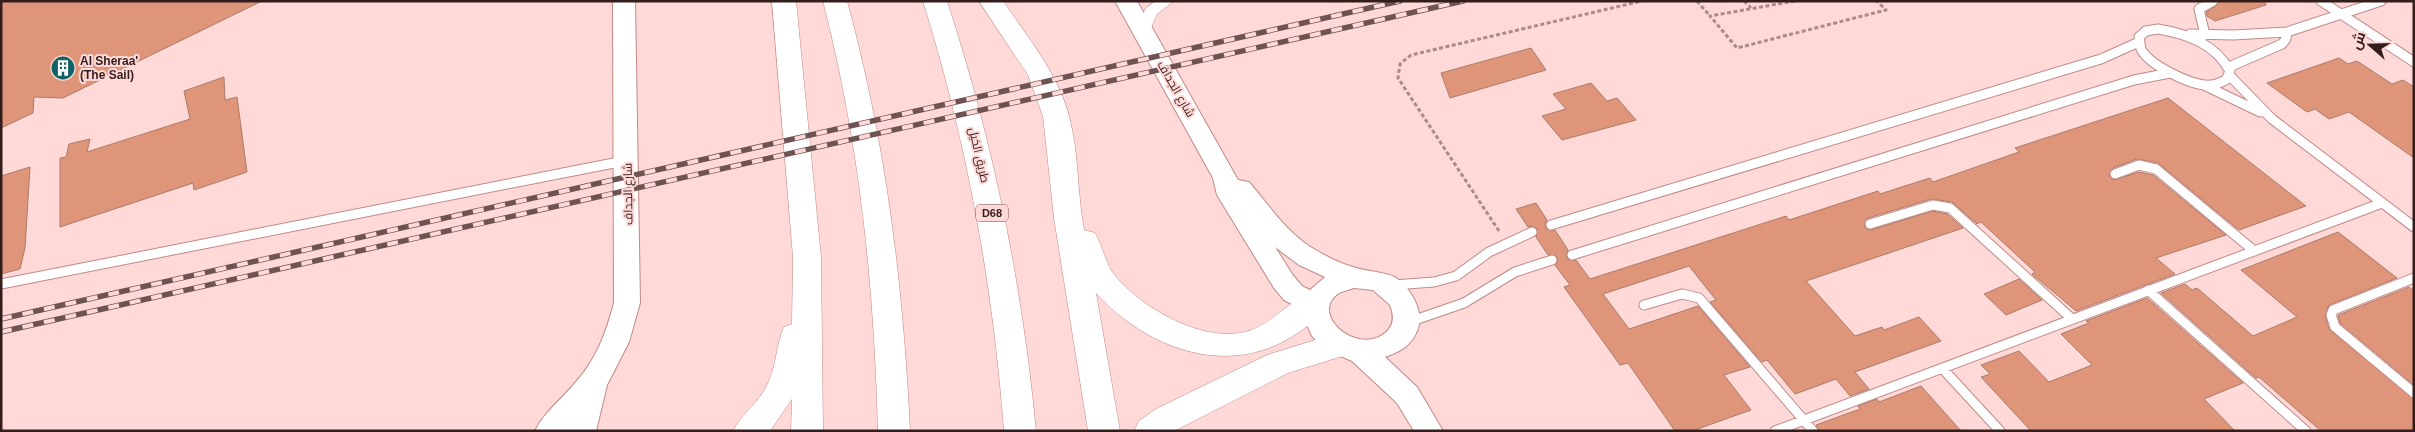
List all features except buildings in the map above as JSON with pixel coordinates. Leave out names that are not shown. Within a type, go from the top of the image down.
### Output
[{"type":"highway","points":[[784,1],[806,257],[807,431]]},
{"type":"highway","points":[[835,1],[862,107],[880,209],[891,330],[894,431]]},
{"type":"highway","name":"طريق الخيل","points":[[935,1],[960,78],[983,166],[1002,267],[1017,385],[1020,431]]},
{"type":"highway","points":[[991,1],[1034,64],[1046,88],[1057,120],[1064,165],[1068,215],[1097,374],[1104,431]]},
{"type":"highway","points":[[1064,165],[1096,272],[1119,299],[1150,321],[1189,338],[1214,344],[1237,345],[1270,335],[1316,304]]},
{"type":"highway","points":[[749,431],[774,402],[788,376],[794,350],[806,257]]},
{"type":"highway","points":[[1150,431],[1167,418],[1278,364],[1349,348]]},
{"type":"street","name":"شارع الجداف","points":[[549,431],[595,379],[614,345],[627,303],[624,1]]},
{"type":"street","points":[[1143,31],[1151,11],[1167,1]]},
{"type":"street","name":"شارع الجداف","points":[[1135,3],[1143,31],[1225,178],[1229,195],[1287,287],[1299,296],[1316,304],[1325,289],[1333,283],[1353,278],[1365,278],[1387,285]]},
{"type":"street","name":"شارع الجداف","points":[[1225,178],[1240,189],[1277,233],[1291,246],[1319,263],[1353,278]]},
{"type":"street","points":[[1387,285],[1403,302],[1407,312],[1402,331],[1399,364],[1407,395],[1429,431]]},
{"type":"street","points":[[1316,304],[1317,322],[1321,331],[1349,348],[1407,395]]},
{"type":"street","points":[[1349,348],[1381,348],[1402,331]]},
{"type":"street","name":"شارع الجداف","points":[[582,431],[595,379]]},
{"type":"lane","points":[[2205,35],[2198,9],[2213,1]]},
{"type":"lane","points":[[2321,1],[2414,62]]},
{"type":"lane","points":[[2272,118],[2201,84],[2170,73],[2148,56],[2139,42],[2140,36],[2145,31],[2153,29],[2170,29],[2188,34],[2205,35],[2287,32],[2381,1]]},
{"type":"lane","points":[[2201,84],[2220,83],[2229,71],[2282,44],[2286,39],[2287,32]]},
{"type":"lane","points":[[2188,34],[2221,57],[2229,71],[2272,118],[2414,227]]},
{"type":"lane","points":[[1551,225],[2100,59],[2139,42]]},
{"type":"lane","points":[[1572,254],[1627,239],[2124,83],[2170,73]]},
{"type":"lane","points":[[1,284],[627,160]]},
{"type":"lane","points":[[2115,174],[2139,165],[2156,169],[2253,250]]},
{"type":"lane","points":[[1775,431],[2382,203]]},
{"type":"lane","points":[[1870,224],[1933,205],[1950,208],[2072,318]]},
{"type":"lane","points":[[1387,285],[1434,282],[1450,278],[1506,242],[1532,232]]},
{"type":"lane","points":[[1402,331],[1460,305],[1515,272],[1552,260]]},
{"type":"lane","points":[[2414,278],[2333,310],[2331,315],[2335,327],[2414,393]]},
{"type":"lane","points":[[2148,290],[2306,431]]},
{"type":"lane","points":[[1644,305],[1682,294],[1699,298],[1814,431]]},
{"type":"lane","points":[[1942,368],[2000,431]]},
{"type":"path","points":[[1506,242],[1398,78],[1402,61],[1412,55],[1642,1]]},
{"type":"path","points":[[1697,1],[1736,48],[1886,10],[1877,1]]},
{"type":"path","points":[[1744,1],[1751,9]]},
{"type":"path","points":[[1710,16],[1795,1]]},
{"type":"railway","points":[[1,319],[1400,1]]},
{"type":"railway","points":[[1,332],[1463,1]]},
{"type":"place","name":"Al Sheraa' (The Sail)","points":[[63,68]]}]
